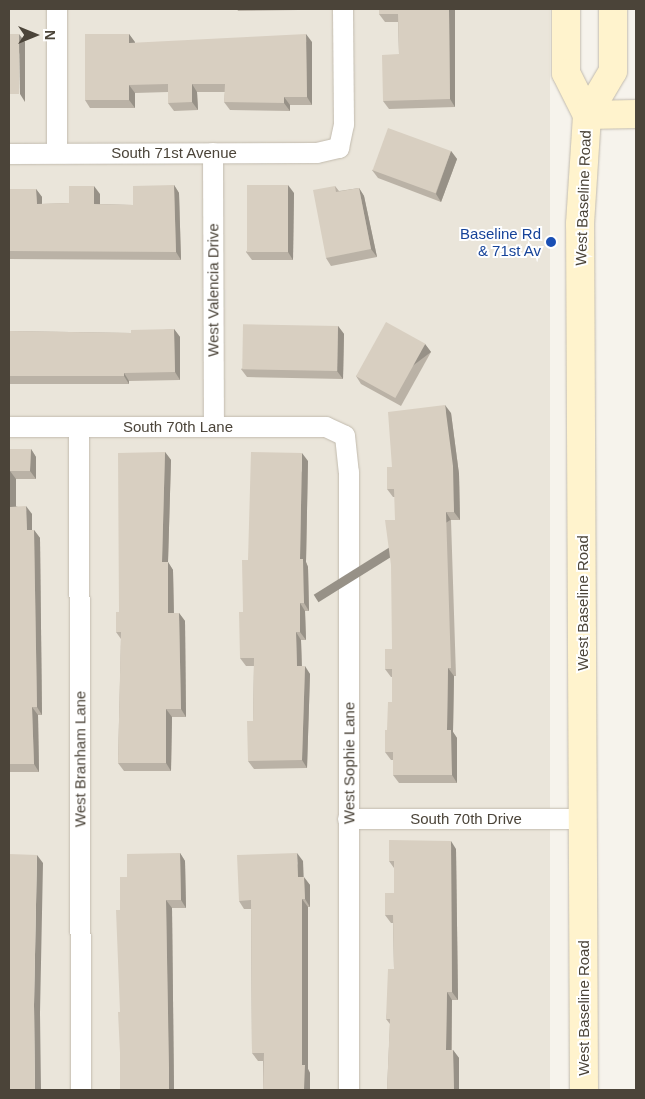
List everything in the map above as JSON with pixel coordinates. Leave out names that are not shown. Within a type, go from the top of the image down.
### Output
[{"type":"main road","name":"West Baseline Road","points":[[566,9],[566,73],[587,116]]},
{"type":"main road","name":"West Baseline Road","points":[[584,1090],[580,224],[587,116],[613,71],[613,9]]},
{"type":"main road","points":[[587,116],[636,114]]},
{"type":"street","points":[[57,9],[57,154]]},
{"type":"street","name":"South 71st Avenue","points":[[9,154],[318,154],[339,148],[344,125],[344,9]]},
{"type":"street","name":"West Valencia Drive","points":[[213,154],[214,427]]},
{"type":"street","name":"South 70th Lane","points":[[9,427],[326,427],[345,436]]},
{"type":"street","name":"West Branham Lane","points":[[79,427],[81,1090]]},
{"type":"street","name":"West Sophie Lane","points":[[345,436],[349,472],[349,1090]]},
{"type":"street","name":"South 70th Drive","points":[[348,819],[584,818]]},
{"type":"shaded area","points":[[9,9],[550,9],[550,1090],[9,1090]]},
{"type":"building","points":[[379,9],[449,9],[450,99],[383,101],[382,55],[399,54],[398,14],[379,14]]},
{"type":"building","points":[[9,34],[19,34],[19,94],[9,94]]},
{"type":"building","points":[[85,34],[129,34],[129,43],[306,34],[307,97],[284,97],[284,103],[224,102],[225,84],[192,84],[192,102],[168,103],[168,84],[129,85],[129,100],[85,100]]},
{"type":"building","points":[[388,128],[451,151],[436,193],[373,170]]},
{"type":"building","points":[[174,185],[176,252],[9,251],[9,189],[36,189],[37,204],[69,203],[69,186],[94,186],[94,204],[133,205],[133,186]]},
{"type":"building","points":[[247,185],[288,185],[288,252],[247,252]]},
{"type":"building","points":[[335,186],[336,192],[359,188],[371,249],[326,258],[313,190]]},
{"type":"building","points":[[386,322],[425,344],[395,398],[356,376]]},
{"type":"building","points":[[243,324],[338,326],[337,371],[242,369]]},
{"type":"building","points":[[174,329],[175,372],[124,373],[124,376],[9,376],[9,331],[131,333],[131,330]]},
{"type":"building","points":[[445,405],[453,466],[454,512],[446,512],[451,668],[448,668],[447,730],[451,730],[452,775],[393,775],[393,752],[385,752],[388,702],[392,702],[392,669],[385,669],[385,649],[392,649],[391,565],[385,520],[395,520],[394,489],[387,489],[387,467],[392,467],[388,412]]},
{"type":"building","points":[[9,449],[31,449],[30,471],[10,471],[10,507],[26,506],[27,530],[34,530],[37,707],[32,707],[34,764],[9,764]]},
{"type":"building","points":[[165,452],[162,562],[168,562],[168,613],[179,613],[181,709],[166,709],[166,763],[118,763],[121,632],[116,632],[116,612],[119,612],[118,453]]},
{"type":"building","points":[[251,452],[302,453],[300,559],[303,559],[304,603],[300,603],[300,632],[296,632],[297,666],[305,666],[302,760],[248,761],[247,721],[253,721],[254,658],[240,658],[239,612],[243,612],[242,560],[248,560]]},
{"type":"building","points":[[389,840],[451,841],[452,992],[447,992],[446,1050],[453,1050],[454,1090],[387,1090],[390,1019],[386,1019],[388,969],[394,969],[393,915],[385,915],[385,893],[394,893],[394,861],[389,861]]},
{"type":"building","points":[[180,853],[181,900],[166,900],[169,1090],[120,1090],[118,1012],[120,1012],[116,910],[120,910],[120,877],[127,877],[127,854]]},
{"type":"building","points":[[297,853],[298,877],[304,877],[305,899],[302,899],[302,1065],[305,1065],[304,1090],[263,1090],[264,1053],[252,1053],[251,900],[239,901],[237,855]]},
{"type":"building","points":[[9,854],[37,855],[34,1005],[35,1090],[9,1090]]},
{"type":"place","name":"Baseline Rd & 71st Av","points":[[551,242]]}]
